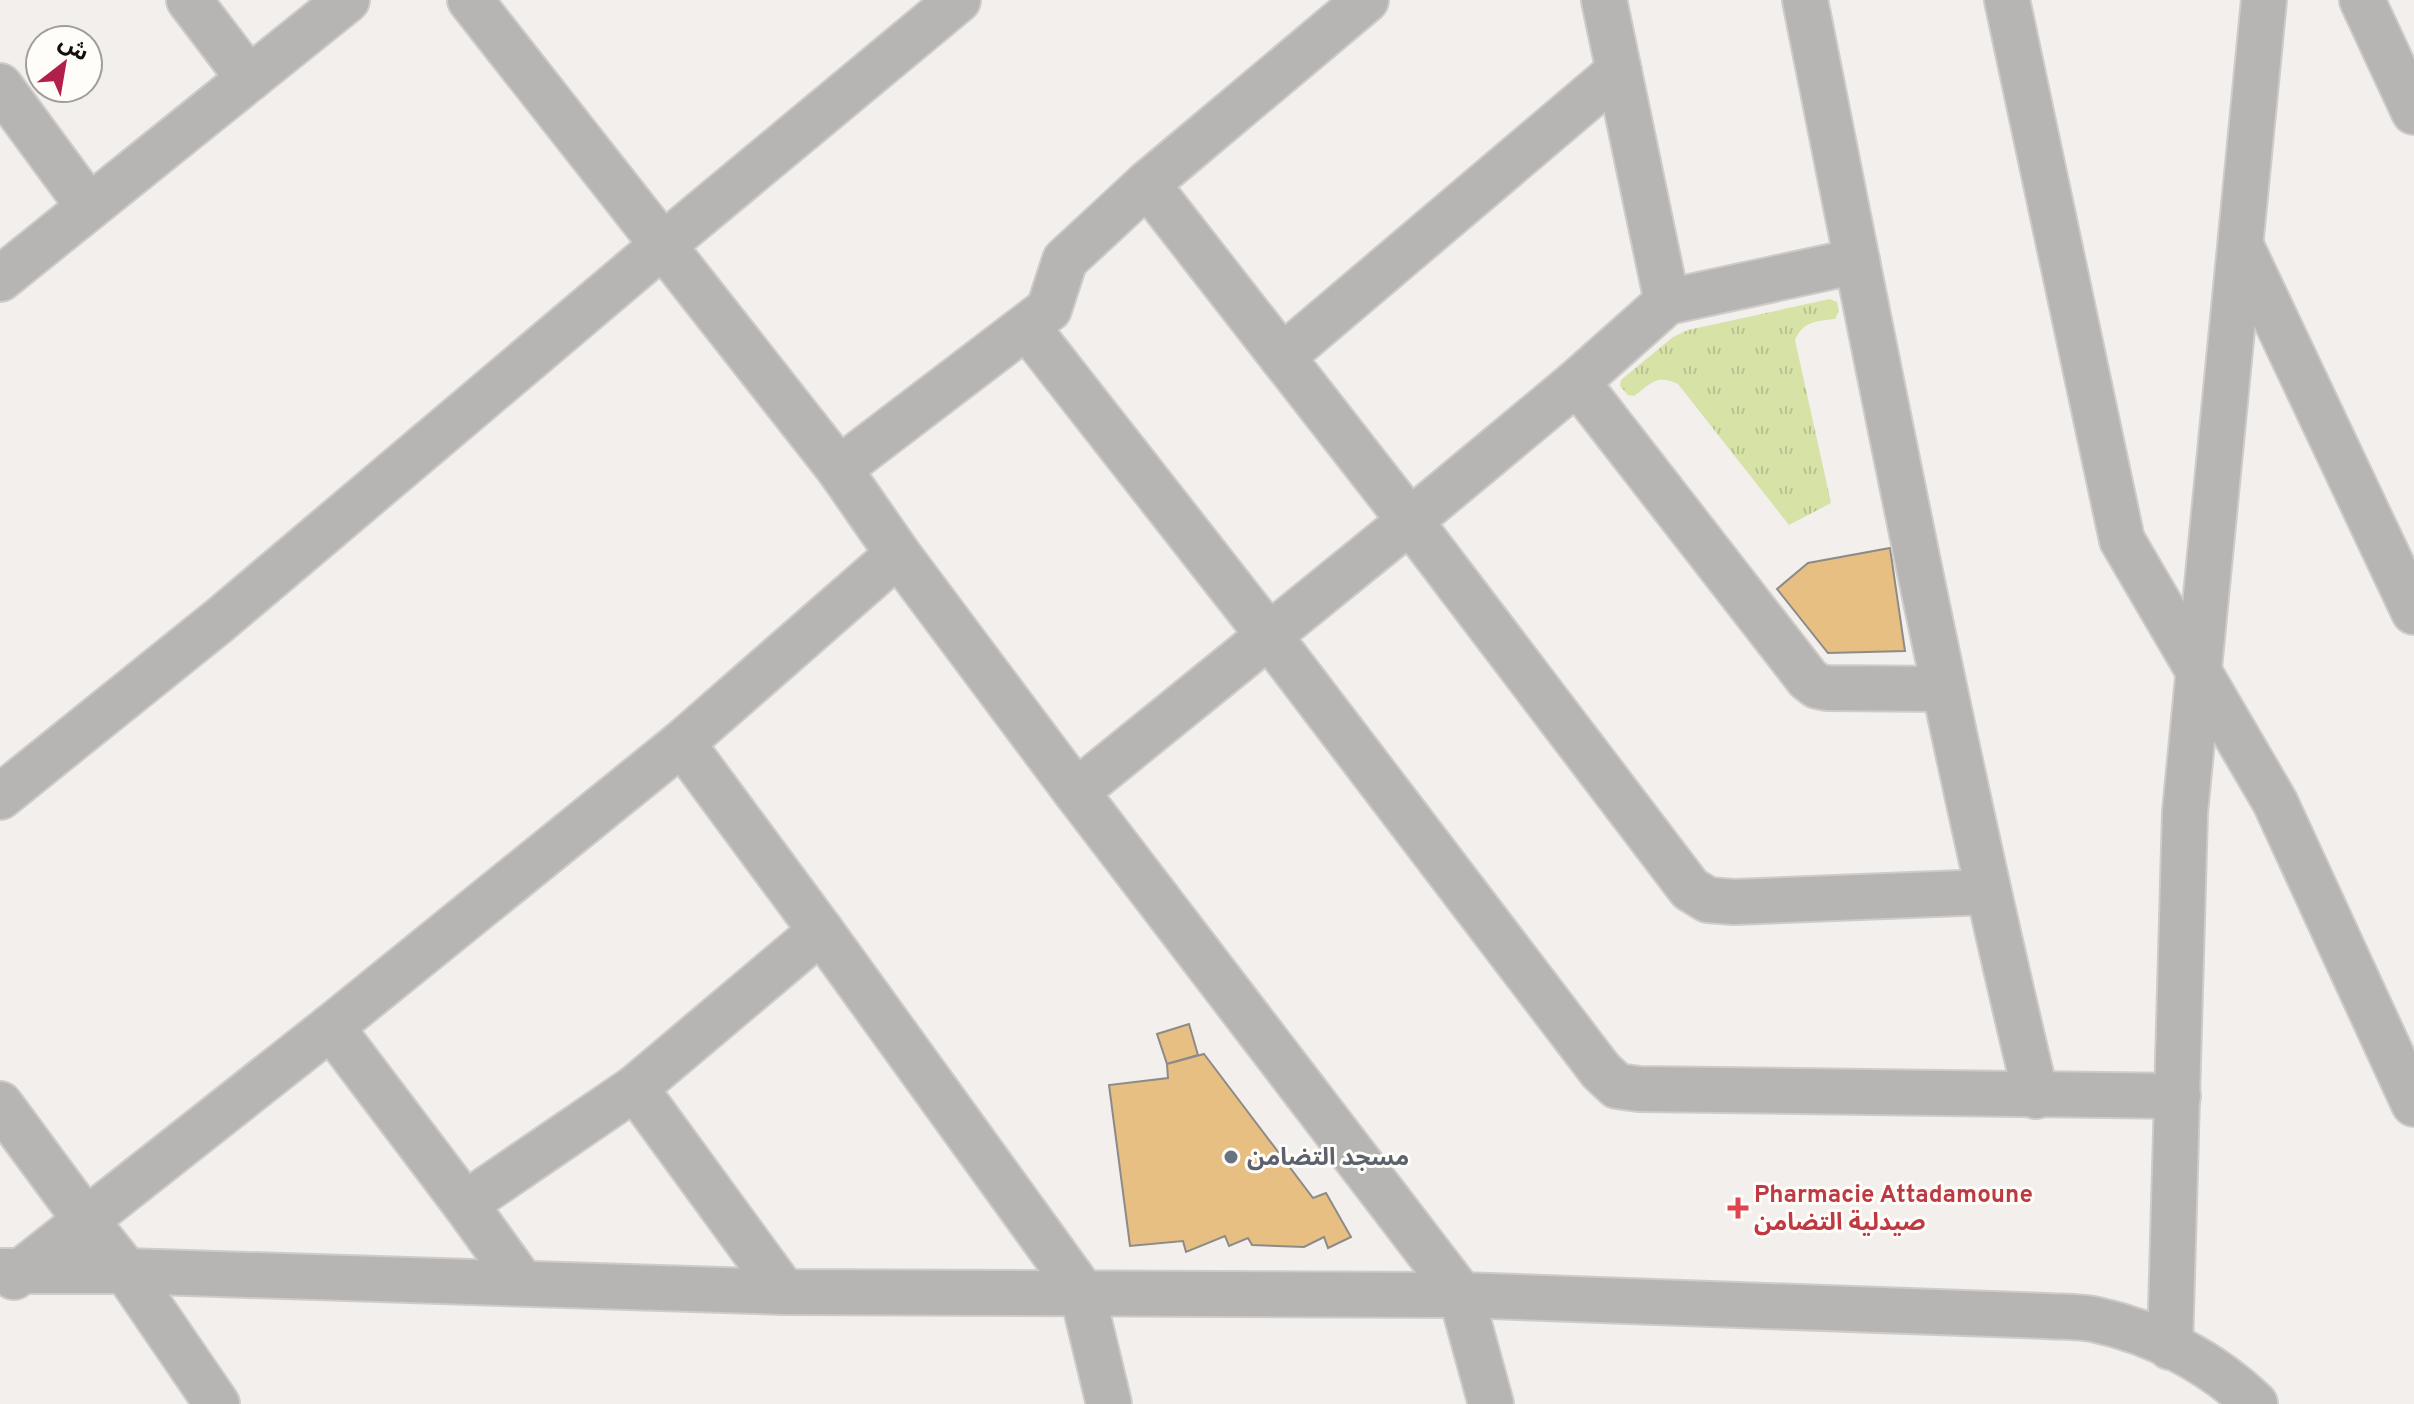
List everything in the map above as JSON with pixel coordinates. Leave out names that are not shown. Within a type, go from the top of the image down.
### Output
[{"type":"street","points":[[189,0],[249,79]]},
{"type":"street","points":[[0,279],[347,0]]},
{"type":"street","points":[[470,0],[839,469],[898,554],[1076,792],[1461,1295],[1491,1404]]},
{"type":"street","points":[[0,797],[220,620],[958,0]]},
{"type":"street","points":[[839,469],[1049,309],[1065,260],[1147,184],[1366,0]]},
{"type":"street","points":[[1604,0],[1667,302]]},
{"type":"street","points":[[1805,0],[1944,689],[1987,892],[2036,1096]]},
{"type":"street","points":[[2007,0],[2122,540],[2275,802],[2414,1104]]},
{"type":"street","points":[[2170,1347],[2185,812],[2264,0]]},
{"type":"street","points":[[2362,0],[2414,112]]},
{"type":"street","points":[[1282,357],[1619,71]]},
{"type":"street","points":[[0,86],[89,207]]},
{"type":"street","points":[[1147,184],[1410,521],[1690,889],[1708,900],[1734,902],[1987,892]]},
{"type":"street","points":[[2240,244],[2414,612]]},
{"type":"street","points":[[1076,792],[1410,521],[1577,382],[1667,302],[1857,261]]},
{"type":"street","points":[[1027,327],[1270,637],[1601,1071],[1617,1086],[1639,1089],[2178,1096]]},
{"type":"street","points":[[1577,382],[1808,679],[1817,686],[1827,688],[1944,689]]},
{"type":"street","points":[[7,1277],[87,1222],[682,743],[898,554]]},
{"type":"street","points":[[682,743],[1082,1292],[1109,1404]]},
{"type":"street","points":[[465,1204],[635,1088],[821,931]]},
{"type":"street","points":[[331,1027],[522,1283]]},
{"type":"street","points":[[635,1088],[784,1292]]},
{"type":"street","points":[[0,1104],[126,1271],[217,1404]]},
{"type":"street","points":[[7,1277],[126,1271],[784,1292],[1461,1295],[2047,1316],[2096,1319],[2132,1330],[2210,1367],[2255,1404]]},
{"type":"green space","points":[[1830,299],[1837,302],[1839,311],[1835,319],[1806,326],[1795,340],[1831,503],[1789,525],[1678,384],[1659,380],[1634,396],[1628,395],[1620,386],[1621,380],[1673,337],[1688,330]]},
{"type":"building","points":[[1890,548],[1905,651],[1828,653],[1777,589],[1808,563]]},
{"type":"building","points":[[1189,1024],[1198,1055],[1167,1064],[1157,1034]]},
{"type":"building","points":[[1204,1054],[1313,1198],[1326,1193],[1351,1237],[1328,1248],[1324,1237],[1304,1247],[1252,1245],[1248,1238],[1229,1246],[1225,1236],[1186,1252],[1183,1241],[1130,1246],[1109,1085],[1168,1078],[1167,1064]]},
{"type":"place","name":"مسجد التضامن","points":[[1231,1157]]},
{"type":"place","name":"Pharmacie Attadamoune صيدلية التضامن","points":[[1738,1208]]}]
